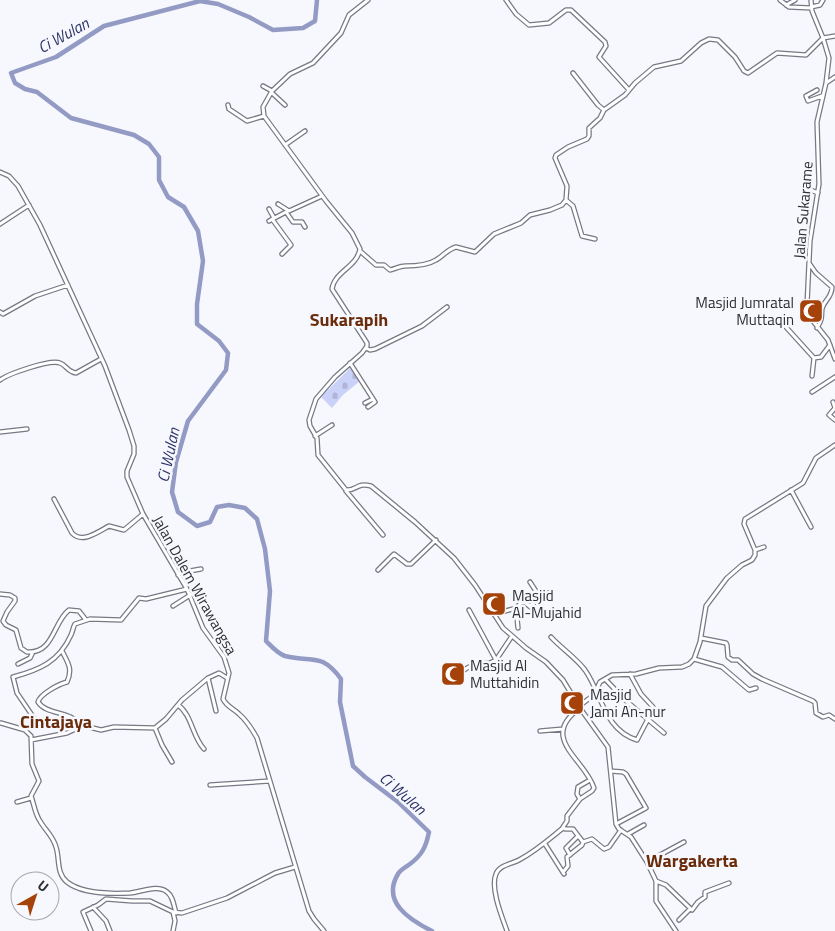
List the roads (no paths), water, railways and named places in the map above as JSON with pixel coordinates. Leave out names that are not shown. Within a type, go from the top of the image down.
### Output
[{"type":"street","points":[[368,0],[349,15],[341,33],[313,64],[289,75],[272,91],[263,106],[264,116],[322,196],[352,233],[357,240],[360,250],[376,265],[384,265],[390,270],[437,260],[445,252],[456,247],[475,252],[494,234],[521,223],[530,215],[560,207],[566,200],[566,182],[555,158],[556,156],[588,138],[589,128],[600,118],[603,111],[654,67],[681,61],[702,42],[709,39],[718,40],[735,57],[744,71],[748,73],[777,54],[806,55],[824,38],[835,36]]},
{"type":"street","points":[[506,0],[516,14],[529,25],[549,23],[566,10],[571,10],[605,42],[606,46],[600,56],[629,90]]},
{"type":"street","points":[[780,0],[789,7],[811,8],[820,5],[823,0]]},
{"type":"street","points":[[786,5],[795,0]]},
{"type":"street","name":"Jalan Sukarame","points":[[811,0],[811,8],[824,38],[829,58],[826,83],[817,122],[820,167],[809,260],[808,311],[809,316],[830,345],[835,359]]},
{"type":"street","points":[[573,72],[603,111]]},
{"type":"street","points":[[826,83],[835,77]]},
{"type":"street","points":[[263,86],[272,91],[286,105]]},
{"type":"street","points":[[817,90],[806,96],[808,101],[822,96]]},
{"type":"street","points":[[228,104],[229,109],[247,121],[264,116]]},
{"type":"street","points":[[285,145],[305,131]]},
{"type":"street","name":"Jalan Dalem Wirawangsa","points":[[1,173],[12,180],[29,205],[51,247],[101,360],[132,438],[134,454],[126,474],[143,514],[186,589],[203,628],[224,656],[229,668],[223,699],[229,708],[240,715],[253,730],[309,911],[323,930]]},
{"type":"street","points":[[805,191],[808,189],[818,193]]},
{"type":"street","points":[[272,219],[322,196]]},
{"type":"street","points":[[566,200],[573,206],[582,236],[594,239]]},
{"type":"street","points":[[278,204],[287,212],[293,222],[302,222],[305,227]]},
{"type":"street","points":[[0,224],[29,205]]},
{"type":"street","points":[[269,209],[272,219],[291,245],[282,254]]},
{"type":"street","points":[[360,250],[355,260],[335,280],[332,289],[367,343],[366,348],[335,377],[314,402],[308,420],[315,436],[318,455],[383,535]]},
{"type":"street","points":[[809,260],[816,273],[832,287],[832,292],[822,308],[823,315],[818,328]]},
{"type":"street","points":[[0,312],[3,314],[25,301],[68,284]]},
{"type":"street","points":[[366,348],[370,350],[375,349],[422,326],[447,307]]},
{"type":"street","points":[[785,326],[814,358],[812,376]]},
{"type":"street","points":[[814,358],[821,357],[830,345]]},
{"type":"street","points":[[0,380],[13,372],[20,372],[38,364],[61,363],[72,373],[76,373],[101,360]]},
{"type":"street","points":[[350,363],[375,402],[366,405]]},
{"type":"street","points":[[812,392],[835,377]]},
{"type":"street","points":[[833,402],[834,409],[829,415],[835,420]]},
{"type":"street","points":[[315,436],[332,425]]},
{"type":"street","points":[[0,432],[27,429]]},
{"type":"street","points":[[507,931],[498,907],[494,880],[496,873],[502,867],[517,862],[545,844],[564,826],[568,820],[567,816],[580,799],[594,790],[594,786],[566,744],[563,736],[563,729],[568,718],[594,695],[598,685],[612,675],[630,674],[659,668],[682,667],[694,659],[701,638],[706,606],[727,578],[742,565],[752,560],[755,555],[744,519],[803,482],[816,458],[835,445]]},
{"type":"street","points":[[346,490],[353,490],[361,485],[371,486],[436,540],[468,575],[503,628],[554,669],[563,680],[579,707],[608,747],[616,824],[620,830],[628,834],[647,862],[656,881],[656,901],[676,931]]},
{"type":"street","points":[[791,490],[811,527]]},
{"type":"street","points":[[54,499],[72,534],[77,538],[98,533],[109,526],[124,530],[143,514]]},
{"type":"street","points":[[378,570],[394,554],[407,564],[410,564],[436,540]]},
{"type":"street","points":[[755,550],[764,546]]},
{"type":"street","points":[[178,575],[201,569]]},
{"type":"street","points":[[530,582],[540,599]]},
{"type":"street","points":[[36,721],[17,693],[12,678],[40,669],[62,651],[72,635],[74,624],[86,620],[118,621],[124,617],[139,598],[146,599],[186,589]]},
{"type":"street","points":[[173,606],[195,592],[203,592]]},
{"type":"street","points":[[495,614],[516,608],[523,602],[532,608],[548,593]]},
{"type":"street","points":[[0,594],[10,595],[15,599],[3,623],[16,630],[23,650],[27,652],[37,651],[50,640],[64,614],[69,610],[79,611],[86,620]]},
{"type":"street","points":[[516,608],[518,628]]},
{"type":"street","points":[[469,610],[496,660]]},
{"type":"street","points":[[456,675],[472,665],[496,660],[512,636]]},
{"type":"street","points":[[551,637],[583,667],[607,715],[622,734],[636,740],[648,720]]},
{"type":"street","points":[[701,638],[726,643],[728,656],[732,660],[738,660],[753,674],[773,685],[813,701],[816,713],[823,717],[828,715],[835,720]]},
{"type":"street","points":[[62,651],[71,673],[68,682],[45,692],[38,702],[43,708],[76,720],[80,727]]},
{"type":"street","points":[[18,664],[30,658],[33,652]]},
{"type":"street","points":[[694,659],[722,666],[726,672],[749,690],[756,688]]},
{"type":"street","points":[[31,740],[80,727],[101,730],[114,727],[155,728],[166,719],[178,704],[208,678],[220,673],[228,678]]},
{"type":"street","points":[[630,674],[641,694],[653,707]]},
{"type":"street","points":[[208,678],[216,711]]},
{"type":"street","points":[[605,679],[625,700],[664,732]]},
{"type":"street","points":[[178,704],[184,709],[198,742],[204,749]]},
{"type":"street","points":[[1,722],[25,730],[30,734],[32,764],[39,782],[31,794],[39,819],[55,844],[59,870],[66,881],[78,888],[101,892],[129,893],[150,889],[163,890],[170,896],[175,913],[173,931]]},
{"type":"street","points":[[155,728],[172,762]]},
{"type":"street","points":[[540,731],[563,729]]},
{"type":"street","points":[[611,771],[626,774],[646,808],[616,824]]},
{"type":"street","points":[[580,799],[577,794],[578,787],[590,780]]},
{"type":"street","points":[[210,785],[270,781]]},
{"type":"street","points":[[17,802],[32,798]]},
{"type":"street","points":[[628,834],[644,825]]},
{"type":"street","points":[[564,826],[573,829],[583,842]]},
{"type":"street","points":[[545,844],[564,872],[568,867],[566,858],[583,842],[592,839],[607,849],[620,830]]},
{"type":"street","points":[[570,855],[566,848],[578,836]]},
{"type":"street","points":[[647,862],[684,842]]},
{"type":"street","points":[[91,931],[90,925],[83,913],[108,898],[132,901],[150,900],[175,913],[182,913],[224,899],[275,873],[295,867]]},
{"type":"street","points":[[656,881],[666,885],[690,909]]},
{"type":"street","points":[[679,920],[706,897],[705,892],[729,883]]},
{"type":"street","points":[[93,907],[106,921],[110,931]]},
{"type":"street","points":[[317,931],[323,930]]},
{"type":"waterway","name":"Ci Wulan","points":[[317,0],[315,21],[303,28],[273,30],[218,4],[200,1],[104,26],[56,57],[11,73],[15,83],[25,89],[37,92],[71,118],[134,135],[149,144],[159,157],[159,180],[168,197],[184,207],[198,231],[203,261],[197,304],[197,324],[219,341],[228,353],[226,370],[188,421],[176,462],[172,492],[178,512],[197,526],[210,522],[217,507],[229,505],[245,508],[257,519],[265,549],[270,591],[266,641],[282,655],[316,660],[328,665],[341,679],[340,702],[353,766],[398,802],[429,832],[425,846],[420,854],[398,874],[393,893],[395,901],[407,916],[432,931]]},
{"type":"place","name":"Masjid Jumratal Muttaqin","points":[[811,311]]},
{"type":"place","name":"Masjid Al-Mujahid","points":[[494,604]]},
{"type":"place","name":"Masjid Al Muttahidin","points":[[453,674]]},
{"type":"place","name":"Masjid Jami An-nur","points":[[572,703]]},
{"type":"district","name":"Sukarapih","points":[[349,319]]},
{"type":"district","name":"Cintajaya","points":[[56,721]]},
{"type":"district","name":"Wargakerta","points":[[692,860]]}]
